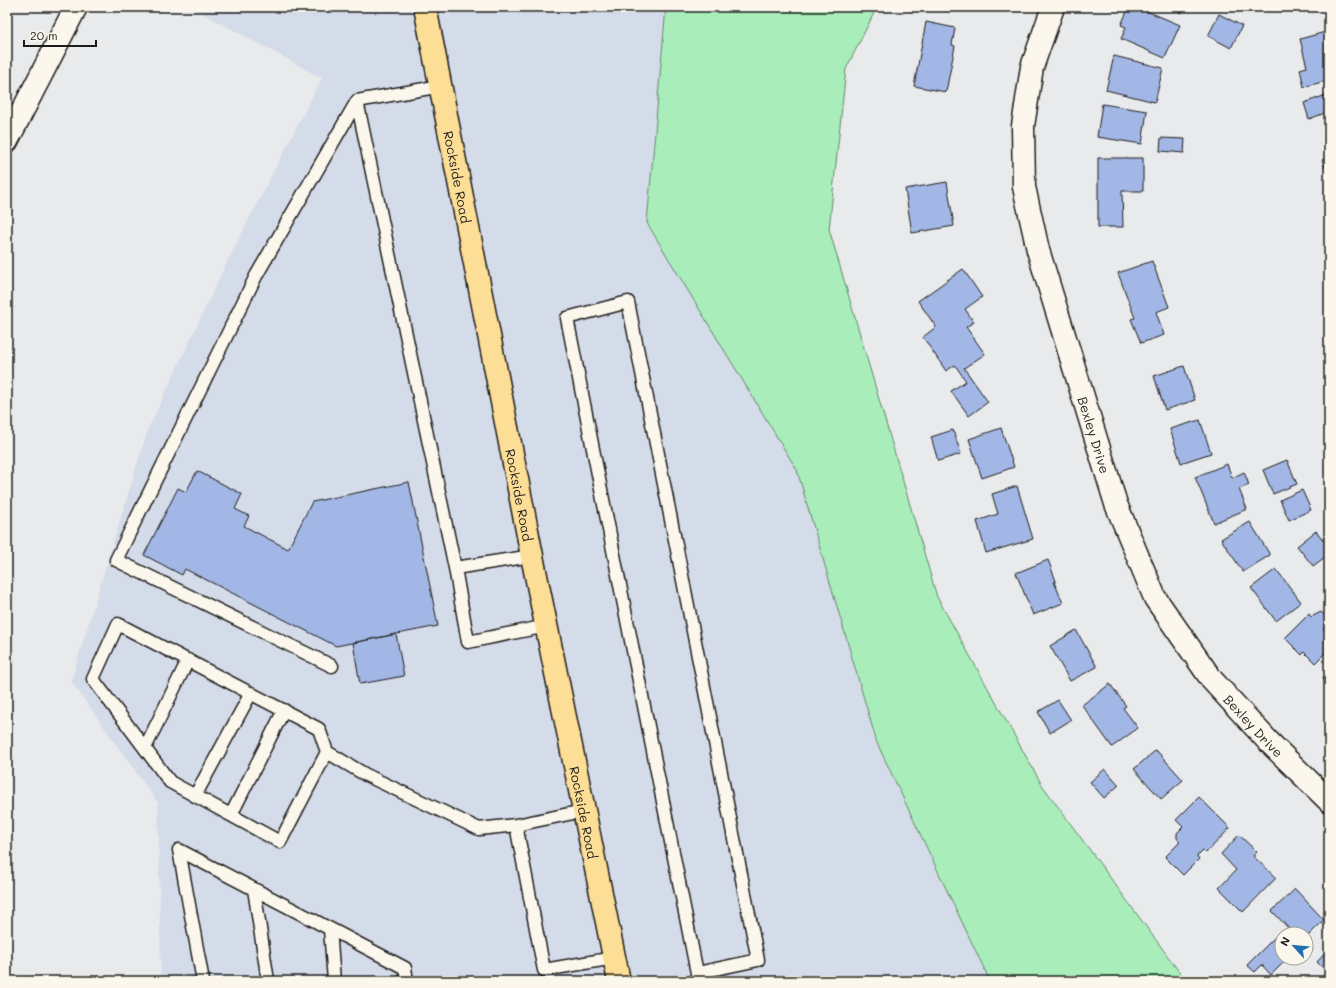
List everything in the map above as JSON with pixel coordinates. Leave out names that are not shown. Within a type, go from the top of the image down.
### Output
[{"type":"main road","name":"Rockside Road","points":[[425,7],[532,556],[619,981]]},
{"type":"street","points":[[7,141],[76,7]]},
{"type":"street","name":"Bexley Drive","points":[[1053,7],[1031,75],[1023,126],[1024,187],[1038,250],[1116,504],[1155,598],[1212,680],[1268,741],[1329,801]]},
{"type":"lane","points":[[332,666],[116,560],[256,276],[357,101],[441,86]]},
{"type":"lane","points":[[357,101],[455,568],[468,642],[547,626]]},
{"type":"lane","points":[[628,302],[758,960],[698,977],[567,318],[628,302]]},
{"type":"lane","points":[[455,568],[532,556]]},
{"type":"lane","points":[[327,752],[280,842],[170,782],[93,679],[118,624],[319,728],[327,752],[366,775],[479,829],[516,825],[584,811]]},
{"type":"lane","points":[[145,748],[188,660]]},
{"type":"lane","points":[[195,796],[251,693]]},
{"type":"lane","points":[[231,815],[284,710]]},
{"type":"lane","points":[[516,825],[544,970],[614,958]]},
{"type":"lane","points":[[203,981],[179,850],[404,968],[407,981]]},
{"type":"lane","points":[[254,889],[268,981]]},
{"type":"lane","points":[[330,929],[334,981]]},
{"type":"shaded area","points":[[191,7],[425,7],[426,11],[445,7],[666,7],[647,223],[797,470],[877,743],[990,981],[161,981],[158,803],[71,681],[148,429],[228,260],[322,78]]},
{"type":"green space","points":[[666,7],[877,7],[846,69],[829,229],[937,597],[1042,785],[1186,981],[990,981],[877,743],[797,470],[647,223]]},
{"type":"building","points":[[1129,7],[1137,7],[1180,25],[1165,58],[1121,39],[1126,27],[1121,25]]},
{"type":"building","points":[[1172,7],[1185,7],[1181,13]]},
{"type":"building","points":[[1219,14],[1242,26],[1231,48],[1208,36]]},
{"type":"building","points":[[926,22],[955,28],[952,45],[955,46],[946,92],[914,86]]},
{"type":"building","points":[[1329,31],[1329,80],[1304,87],[1300,69],[1307,67],[1300,39]]},
{"type":"building","points":[[1114,56],[1163,68],[1155,102],[1106,90]]},
{"type":"building","points":[[1329,94],[1329,125],[1325,113],[1309,119],[1304,103]]},
{"type":"building","points":[[1102,104],[1147,111],[1142,144],[1097,137]]},
{"type":"building","points":[[1161,138],[1185,139],[1184,153],[1160,151]]},
{"type":"building","points":[[1329,156],[1329,174],[1328,175],[1322,160]]},
{"type":"building","points":[[1098,158],[1143,158],[1143,191],[1122,191],[1123,227],[1098,227]]},
{"type":"building","points":[[947,182],[954,226],[912,233],[905,189]]},
{"type":"building","points":[[1152,261],[1169,307],[1156,312],[1164,335],[1141,343],[1131,319],[1135,318],[1118,273]]},
{"type":"building","points":[[963,269],[982,297],[965,309],[974,322],[966,327],[985,354],[964,368],[988,402],[969,416],[951,391],[966,381],[955,365],[946,371],[923,337],[936,327],[918,301]]},
{"type":"building","points":[[1184,366],[1195,400],[1165,410],[1154,376]]},
{"type":"building","points":[[1200,420],[1211,453],[1181,463],[1170,429]]},
{"type":"building","points":[[1001,428],[1014,467],[982,478],[969,439]]},
{"type":"building","points":[[953,430],[961,454],[938,461],[931,437]]},
{"type":"building","points":[[1287,460],[1297,484],[1273,494],[1263,470]]},
{"type":"building","points":[[1227,464],[1232,478],[1244,472],[1249,485],[1239,489],[1247,509],[1214,523],[1195,477]]},
{"type":"building","points":[[197,471],[242,494],[235,509],[249,516],[244,526],[288,549],[312,502],[409,482],[438,626],[336,646],[185,569],[182,575],[144,555],[178,488],[186,492]]},
{"type":"building","points":[[1017,486],[1033,539],[986,553],[977,521],[998,514],[992,494]]},
{"type":"building","points":[[1302,490],[1311,510],[1289,520],[1280,500]]},
{"type":"building","points":[[1250,522],[1270,555],[1243,572],[1221,539]]},
{"type":"building","points":[[1316,531],[1329,547],[1329,554],[1313,566],[1297,546]]},
{"type":"building","points":[[1048,560],[1056,581],[1054,582],[1063,603],[1033,615],[1016,573]]},
{"type":"building","points":[[1276,569],[1301,602],[1276,621],[1251,588]]},
{"type":"building","points":[[1321,612],[1329,619],[1329,623],[1323,629],[1329,635],[1329,649],[1315,663],[1304,652],[1302,655],[1285,638],[1309,614],[1311,617]]},
{"type":"building","points":[[1076,630],[1097,667],[1070,681],[1050,646]]},
{"type":"building","points":[[396,634],[404,676],[360,684],[353,643]]},
{"type":"building","points":[[1329,671],[1329,684],[1323,678]]},
{"type":"building","points":[[1110,684],[1126,706],[1123,708],[1138,728],[1112,747],[1082,705]]},
{"type":"building","points":[[1058,700],[1071,720],[1050,733],[1038,712]]},
{"type":"building","points":[[1156,750],[1183,780],[1161,799],[1134,769]]},
{"type":"building","points":[[1105,769],[1119,785],[1104,798],[1090,782]]},
{"type":"building","points":[[1199,797],[1230,828],[1206,853],[1203,850],[1197,856],[1199,859],[1183,875],[1165,857],[1180,842],[1177,838],[1177,833],[1183,827],[1176,820]]},
{"type":"building","points":[[1239,835],[1257,852],[1253,856],[1276,878],[1243,912],[1219,888],[1236,870],[1221,854]]},
{"type":"building","points":[[1295,889],[1324,920],[1314,930],[1314,926],[1286,926],[1272,911]]},
{"type":"building","points":[[1274,938],[1274,966],[1280,966],[1271,975],[1262,965],[1255,972],[1247,965]]},
{"type":"building","points":[[1329,949],[1329,974],[1317,962]]}]
